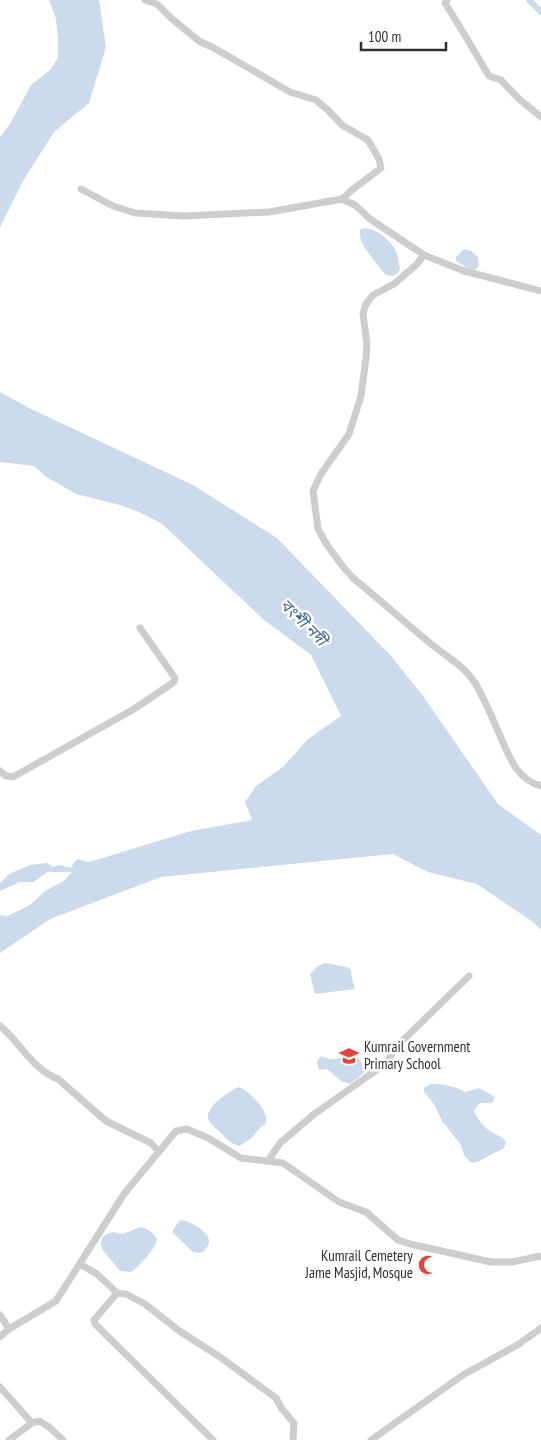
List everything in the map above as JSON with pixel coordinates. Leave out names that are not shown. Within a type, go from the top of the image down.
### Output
[{"type":"street","points":[[145,0],[157,4],[199,41],[290,92],[316,100],[342,125],[368,140],[380,159],[381,168],[342,200]]},
{"type":"street","points":[[448,0],[445,3],[489,76],[502,80],[518,98],[541,117]]},
{"type":"street","points":[[81,189],[113,206],[135,213],[184,216],[269,212],[342,200],[355,204],[370,219],[424,255],[464,271],[541,291]]},
{"type":"street","points":[[424,255],[416,265],[394,284],[373,295],[366,304],[364,314],[367,344],[361,396],[349,434],[321,474],[313,491],[318,529],[327,545],[354,578],[436,647],[468,671],[486,704],[514,765],[526,779],[541,786]]},
{"type":"street","points":[[0,771],[6,776],[13,777],[134,709],[174,682],[175,678],[140,628]]},
{"type":"street","points":[[268,1161],[280,1143],[313,1115],[385,1064],[397,1046],[469,976]]},
{"type":"street","points":[[0,1026],[36,1064],[58,1079],[106,1121],[151,1143],[158,1151]]},
{"type":"street","points":[[0,1337],[9,1329],[56,1302],[124,1194],[176,1130],[187,1129],[208,1138],[241,1158],[283,1163],[339,1202],[366,1212],[398,1240],[491,1262],[512,1262],[541,1256]]},
{"type":"street","points":[[80,1264],[98,1274],[117,1293],[126,1294],[145,1304],[178,1330],[220,1357],[276,1398],[282,1409],[294,1423],[293,1440]]},
{"type":"street","points":[[117,1293],[97,1315],[94,1320],[96,1324],[213,1440]]},
{"type":"street","points":[[0,1315],[9,1329]]},
{"type":"street","points":[[371,1440],[463,1375],[519,1344],[541,1328]]},
{"type":"street","points":[[0,1388],[32,1423]]},
{"type":"street","points":[[9,1440],[32,1423],[39,1422],[49,1426],[63,1440]]},
{"type":"water","points":[[49,0],[99,0],[106,47],[89,103],[54,132],[23,181],[0,227],[0,137],[10,124],[31,85],[50,70],[58,58],[56,19]]},
{"type":"water","points":[[363,228],[380,234],[393,246],[400,270],[396,274],[386,275],[366,249],[360,235],[360,230]]},
{"type":"water","points":[[464,249],[471,251],[478,257],[479,266],[475,270],[456,261],[456,257]]},
{"type":"water","name":"বংশী নদী","points":[[0,392],[29,408],[193,485],[277,538],[392,657],[423,696],[498,804],[541,835],[541,930],[533,922],[477,884],[428,872],[393,854],[161,877],[50,919],[0,953],[0,915],[8,916],[30,905],[45,891],[64,881],[72,872],[47,872],[34,882],[20,882],[0,891],[0,883],[9,874],[30,865],[47,863],[53,867],[59,865],[72,868],[73,863],[78,859],[88,862],[191,831],[252,820],[245,802],[256,786],[283,767],[308,739],[341,716],[311,655],[264,620],[161,523],[120,505],[76,494],[45,476],[34,466],[0,462]]},
{"type":"water","points":[[325,963],[347,967],[351,970],[355,989],[315,994],[310,974],[318,966]]},
{"type":"water","points":[[355,1053],[366,1069],[364,1073],[350,1084],[341,1081],[327,1069],[319,1070],[317,1062],[320,1056],[335,1059]]},
{"type":"water","points":[[430,1084],[448,1085],[465,1092],[479,1088],[495,1097],[492,1103],[480,1103],[474,1110],[484,1126],[505,1140],[504,1148],[479,1161],[473,1163],[469,1161],[464,1155],[461,1145],[443,1123],[434,1104],[424,1092],[424,1088]]},
{"type":"water","points":[[238,1087],[247,1091],[257,1101],[265,1112],[266,1118],[264,1125],[251,1138],[239,1146],[229,1140],[213,1125],[209,1121],[208,1116],[209,1111],[218,1101]]},
{"type":"water","points":[[180,1220],[193,1224],[206,1234],[209,1243],[203,1252],[193,1252],[173,1233]]},
{"type":"water","points":[[141,1227],[154,1234],[157,1239],[156,1243],[134,1270],[131,1272],[120,1271],[102,1249],[102,1238],[106,1234],[114,1232],[122,1234]]},
{"type":"waterway","points":[[529,0],[541,12]]},
{"type":"place","name":"Kumrail Government Primary School","points":[[349,1056]]},
{"type":"place","name":"Kumrail Cemetery Jame Masjid, Mosque","points":[[428,1265]]}]
